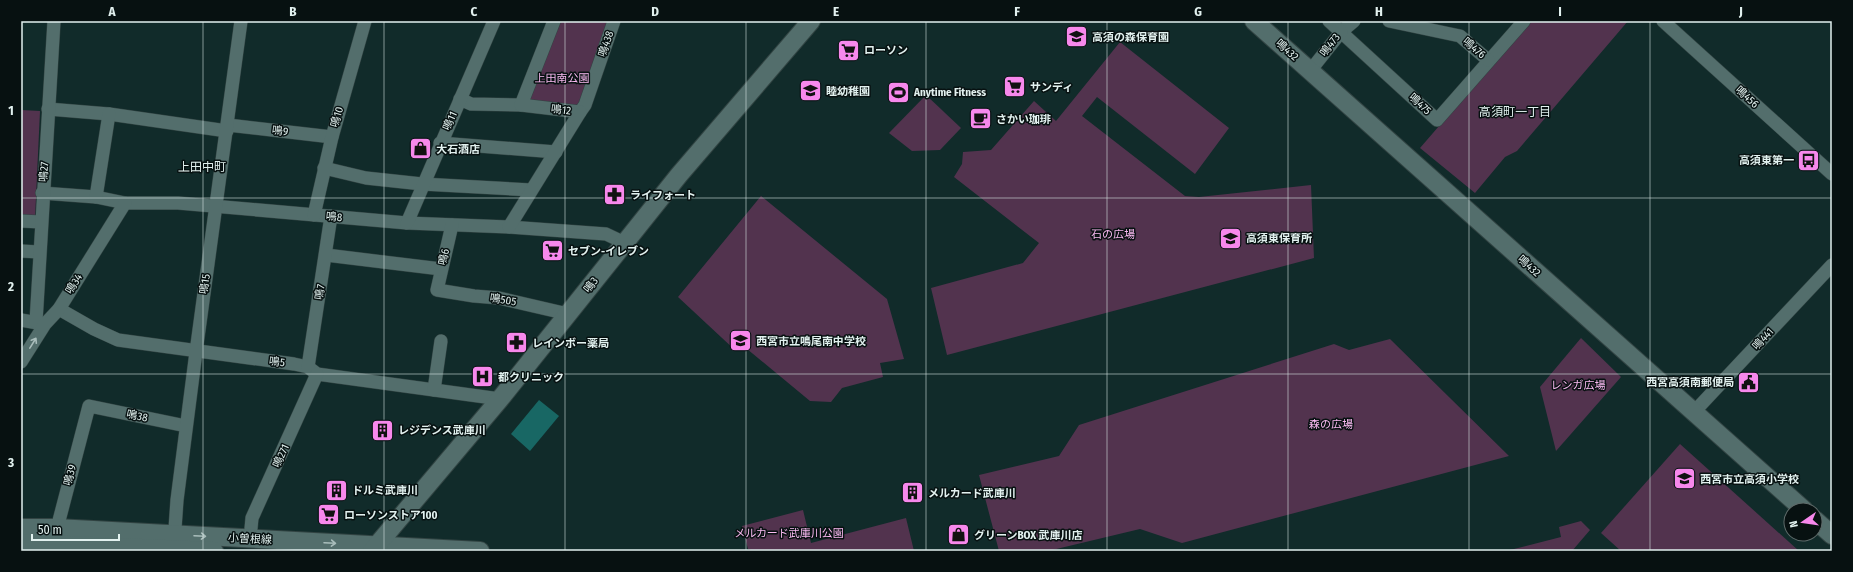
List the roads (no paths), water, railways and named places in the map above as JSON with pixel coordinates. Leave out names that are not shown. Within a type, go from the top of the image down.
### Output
[{"type":"street","name":"鳴27","points":[[40,323],[39,252],[54,21]]},
{"type":"street","name":"鳴15","points":[[174,541],[177,500],[186,426],[217,207],[241,21]]},
{"type":"street","name":"鳴10","points":[[314,215],[324,168],[365,21]]},
{"type":"street","name":"鳴11","points":[[407,223],[422,184],[494,21]]},
{"type":"street","points":[[521,105],[554,21]]},
{"type":"street","name":"鳴438","points":[[580,112],[585,105],[614,21]]},
{"type":"street","name":"鳴3","points":[[375,548],[500,399],[699,152],[811,21]]},
{"type":"street","name":"鳴432","points":[[1254,21],[1795,502]]},
{"type":"street","name":"鳴473","points":[[1310,71],[1342,32],[1329,21]]},
{"type":"street","points":[[1342,32],[1354,21]]},
{"type":"street","name":"鳴476","points":[[1389,21],[1460,36],[1488,60]]},
{"type":"street","name":"鳴475","points":[[1342,32],[1437,120],[1488,60],[1524,21]]},
{"type":"street","name":"鳴456","points":[[1663,21],[1832,174]]},
{"type":"street","name":"鳴12","points":[[460,99],[471,104],[521,105],[580,112],[509,227]]},
{"type":"street","name":"鳴9","points":[[48,109],[109,114],[227,128],[332,138]]},
{"type":"street","points":[[96,197],[109,114]]},
{"type":"street","points":[[440,143],[556,152]]},
{"type":"street","points":[[324,168],[366,178],[422,184],[531,190]]},
{"type":"street","name":"鳴8","points":[[42,193],[96,197],[125,203],[178,203],[407,223],[509,227],[606,234],[625,243]]},
{"type":"street","name":"鳴34","points":[[21,362],[40,323],[59,309],[125,203]]},
{"type":"street","name":"鳴7","points":[[313,370],[331,216]]},
{"type":"street","points":[[21,221],[41,222]]},
{"type":"street","name":"鳴6","points":[[437,290],[452,225]]},
{"type":"street","points":[[21,251],[39,252]]},
{"type":"street","points":[[326,255],[442,269]]},
{"type":"street","name":"鳴441","points":[[1693,413],[1832,265]]},
{"type":"street","name":"鳴505","points":[[437,290],[474,296],[499,298],[568,314]]},
{"type":"street","name":"鳴5","points":[[59,309],[94,329],[118,340],[500,399]]},
{"type":"street","points":[[21,320],[40,323]]},
{"type":"street","points":[[434,390],[442,341]]},
{"type":"street","name":"鳴271","points":[[250,539],[252,518],[313,370]]},
{"type":"street","name":"鳴38","points":[[89,406],[186,426]]},
{"type":"street","name":"鳴39","points":[[54,541],[89,406]]},
{"type":"street","points":[[1823,527],[1832,535]]},
{"type":"street","name":"小曽根線","points":[[21,528],[54,541]]},
{"type":"street","name":"小曽根線","points":[[21,543],[54,541],[174,541],[250,539],[375,548],[480,551]]},
{"type":"street","name":"小曽根線","points":[[174,541],[214,551]]},
{"type":"water","points":[[539,400],[559,416],[530,451],[511,434]]},
{"type":"place","name":"高須の森保育園","points":[[1077,37]]},
{"type":"place","name":"ローソン","points":[[848,50]]},
{"type":"place","name":"サンディ","points":[[1015,87]]},
{"type":"place","name":"睦幼稚園","points":[[810,91]]},
{"type":"place","name":"Anytime Fitness","points":[[899,92]]},
{"type":"place","name":"さかい珈琲","points":[[980,119]]},
{"type":"place","name":"大石酒店","points":[[421,149]]},
{"type":"place","name":"高須東第一","points":[[1809,160]]},
{"type":"place","name":"ライフォート","points":[[615,195]]},
{"type":"place","name":"高須東保育所","points":[[1230,238]]},
{"type":"place","name":"セブン-イレブン","points":[[553,251]]},
{"type":"place","name":"西宮市立鳴尾南中学校","points":[[741,341]]},
{"type":"place","name":"レインボー薬局","points":[[516,343]]},
{"type":"place","name":"都クリニック","points":[[482,377]]},
{"type":"place","name":"西宮高須南郵便局","points":[[1749,382]]},
{"type":"place","name":"レジデンス武庫川","points":[[382,430]]},
{"type":"place","name":"西宮市立高須小学校","points":[[1684,479]]},
{"type":"place","name":"ドルミ武庫川","points":[[337,490]]},
{"type":"place","name":"メルカード武庫川","points":[[913,493]]},
{"type":"place","name":"ローソンストア100","points":[[328,515]]},
{"type":"place","name":"グリーンBOX 武庫川店","points":[[958,535]]},
{"type":"district","name":"高須町一丁目","points":[[1515,112]]},
{"type":"district","name":"上田中町","points":[[202,167]]},
{"type":"park label","name":"上田南公園","points":[[562,78]]},
{"type":"park label","name":"石の広場","points":[[1113,234]]},
{"type":"park label","name":"レンガ広場","points":[[1578,385]]},
{"type":"park label","name":"森の広場","points":[[1331,424]]},
{"type":"park label","name":"メルカード武庫川公園","points":[[789,533]]}]
